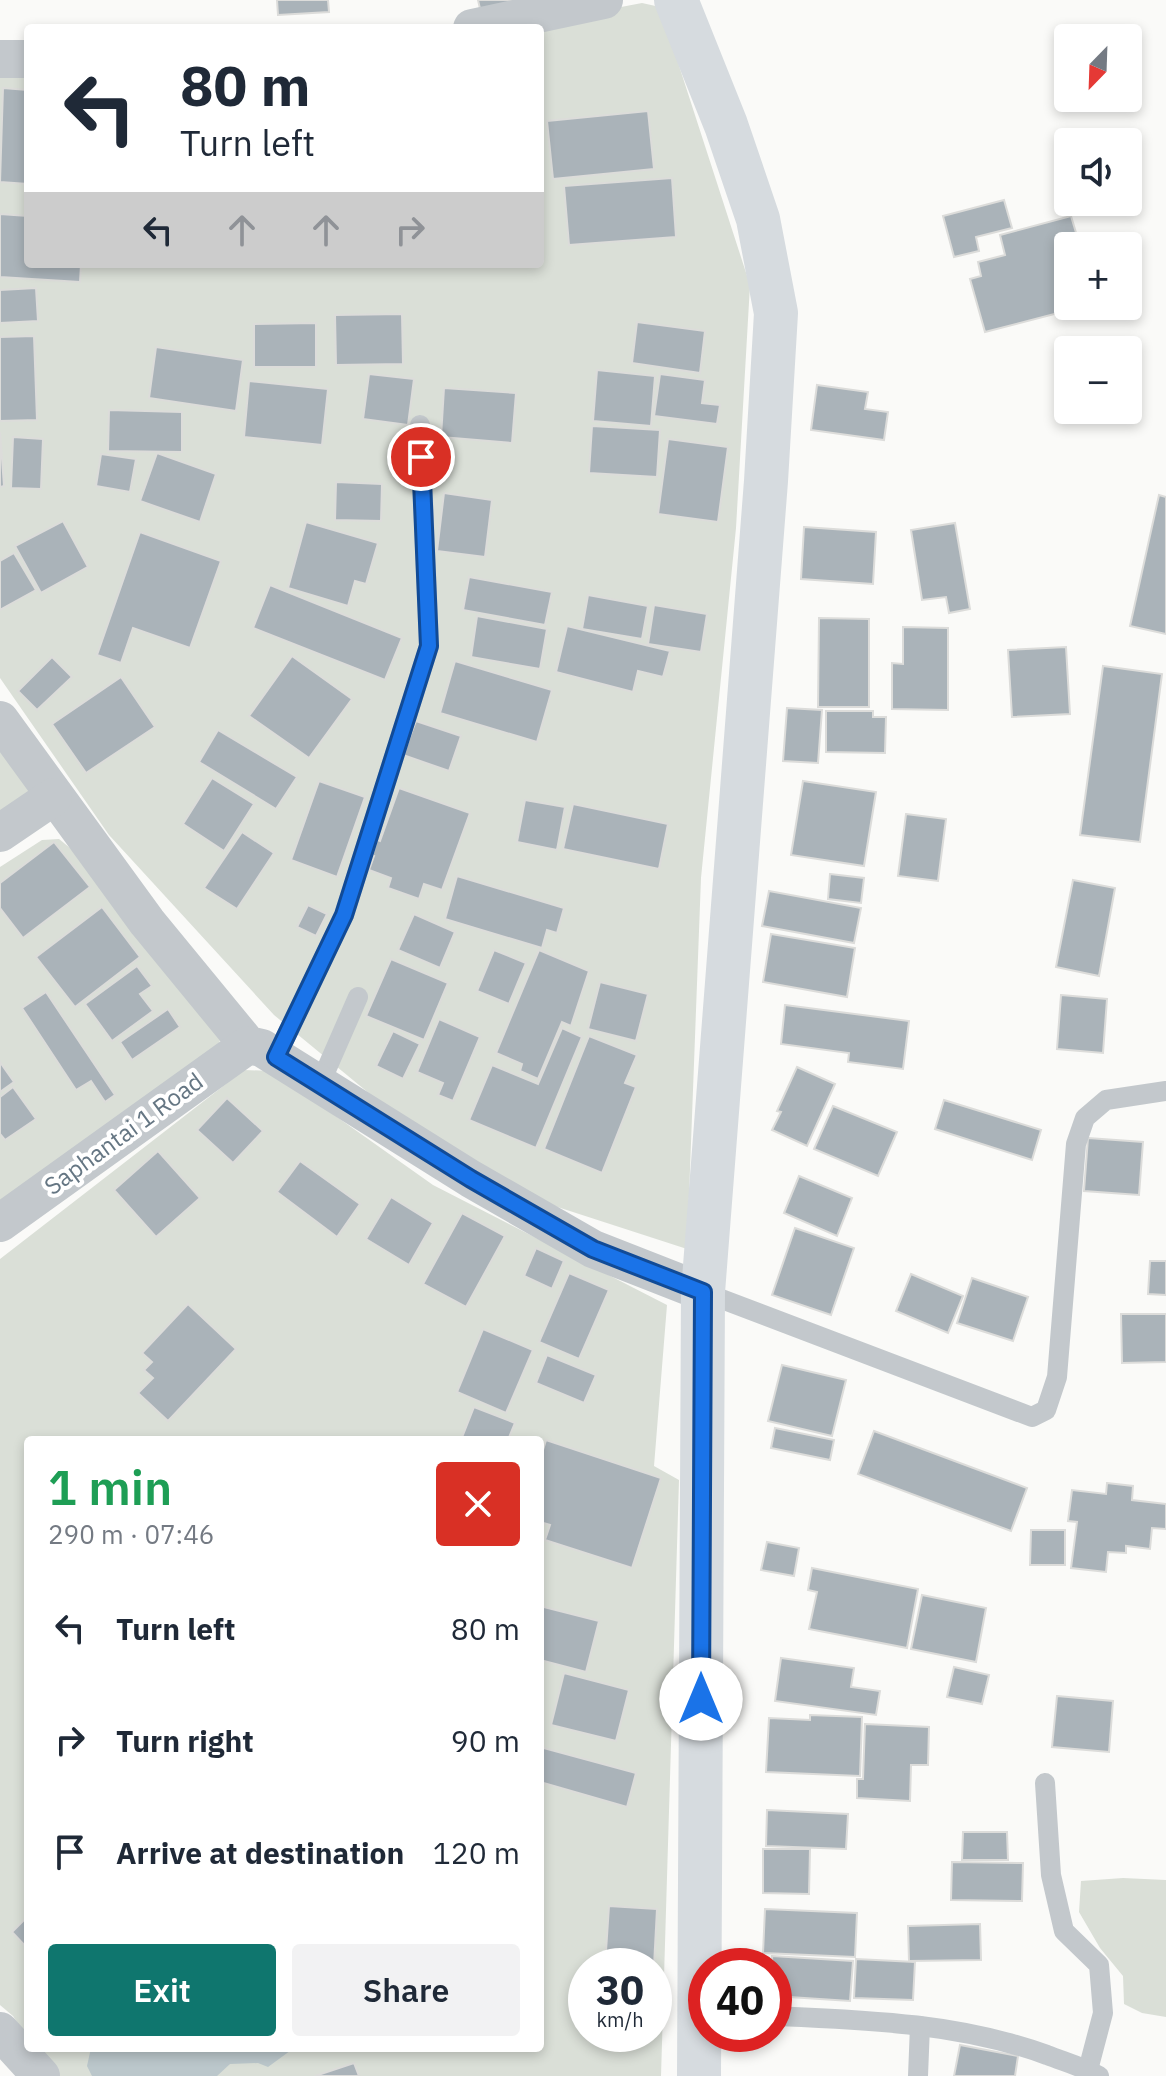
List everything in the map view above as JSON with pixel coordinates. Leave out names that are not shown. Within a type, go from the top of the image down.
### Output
[{"type":"street","points":[[491,24],[604,0]]},
{"type":"street","points":[[676,0],[726,125],[758,219],[776,313],[766,481],[703,1292],[703,1948]]},
{"type":"street","points":[[0,59],[24,59]]},
{"type":"street","points":[[0,720],[53,797],[147,922],[262,1051],[471,1179],[593,1249],[703,1292]]},
{"type":"street","points":[[0,833],[53,797]]},
{"type":"street","name":"Saphantai 1 Road","points":[[0,1223],[262,1051]]},
{"type":"street","points":[[0,2031],[41,2076]]},
{"type":"street","points":[[699,2076],[701,2052]]},
{"type":"lane","points":[[262,1051],[344,915],[429,646],[420,425]]},
{"type":"lane","points":[[320,1084],[358,997]]},
{"type":"lane","points":[[703,1292],[1032,1417],[1046,1410],[1057,1377],[1076,1144],[1085,1118],[1106,1100],[1166,1091]]},
{"type":"lane","points":[[792,2017],[890,2021],[971,2034],[1026,2048],[1093,2073],[1103,2013],[1099,1965],[1064,1931],[1051,1875],[1045,1783]]},
{"type":"lane","points":[[918,2076],[920,2026]]},
{"type":"shaded area","points":[[642,3],[660,7],[750,285],[736,528],[701,878],[687,1249],[539,1201],[376,1099],[274,1015],[109,835],[0,678],[0,70],[24,70],[24,268],[544,268],[544,24],[532,24]]},
{"type":"shaded area","points":[[0,739],[28,778],[30,795],[0,821]]},
{"type":"shaded area","points":[[59,839],[75,852],[224,1032],[217,1047],[0,1205],[0,867],[42,840]]},
{"type":"shaded area","points":[[244,1070],[272,1071],[433,1185],[667,1305],[654,1466],[679,1480],[665,1948],[568,1948],[568,2052],[662,2052],[661,2076],[53,2076],[37,2052],[544,2052],[544,1436],[24,1436],[24,2033],[13,2016],[0,2005],[0,1259]]},
{"type":"shaded area","points":[[1123,1878],[1166,1880],[1166,2017],[1142,2013],[1124,2004],[1123,1976],[1100,1948],[1079,1912],[1081,1881]]},
{"type":"shaded area","points":[[90,2052],[289,2052],[268,2067],[258,2063],[230,2064],[217,2076],[92,2076],[87,2066]]},
{"type":"building","points":[[277,0],[328,0],[329,12],[278,15]]},
{"type":"building","points":[[478,0],[540,0],[481,13]]},
{"type":"building","points":[[3,88],[24,90],[24,184],[0,182]]},
{"type":"building","points":[[648,111],[654,169],[553,179],[547,121]]},
{"type":"building","points":[[672,178],[676,237],[569,245],[564,186]]},
{"type":"building","points":[[1004,200],[1012,228],[976,237],[979,251],[954,257],[943,216]]},
{"type":"building","points":[[0,214],[24,216],[24,268],[81,268],[80,282],[0,277]]},
{"type":"building","points":[[1071,216],[1076,232],[1054,232],[1054,314],[985,332],[970,279],[981,276],[978,262],[1005,255],[1000,235]]},
{"type":"building","points":[[36,288],[38,321],[0,323],[0,290]]},
{"type":"building","points":[[402,314],[403,364],[336,365],[335,315]]},
{"type":"building","points":[[637,322],[705,331],[700,373],[632,363]]},
{"type":"building","points":[[316,323],[316,367],[254,367],[254,324]]},
{"type":"building","points":[[34,336],[37,420],[0,421],[0,337]]},
{"type":"building","points":[[156,347],[243,360],[236,411],[149,398]]},
{"type":"building","points":[[597,370],[655,376],[651,426],[593,421]]},
{"type":"building","points":[[369,374],[414,379],[408,425],[363,419]]},
{"type":"building","points":[[660,374],[705,380],[702,403],[720,405],[717,424],[654,416]]},
{"type":"building","points":[[249,381],[328,389],[322,445],[244,437]]},
{"type":"building","points":[[817,385],[868,392],[865,409],[888,412],[884,440],[811,430]]},
{"type":"building","points":[[444,388],[516,393],[512,443],[441,437]]},
{"type":"building","points":[[109,410],[182,412],[182,452],[108,451]]},
{"type":"building","points":[[592,426],[660,430],[657,477],[589,473]]},
{"type":"building","points":[[0,432],[4,486],[0,487]]},
{"type":"building","points":[[13,437],[43,439],[41,489],[11,488]]},
{"type":"building","points":[[668,439],[728,447],[718,522],[658,514]]},
{"type":"building","points":[[157,453],[216,474],[200,522],[140,501]]},
{"type":"building","points":[[101,454],[136,459],[130,492],[96,486]]},
{"type":"building","points":[[336,482],[382,484],[381,521],[335,520]]},
{"type":"building","points":[[444,493],[492,500],[485,557],[437,551]]},
{"type":"building","points":[[1159,495],[1166,497],[1166,634],[1130,626]]},
{"type":"building","points":[[63,521],[88,567],[41,593],[15,546]]},
{"type":"building","points":[[306,522],[378,543],[366,584],[355,581],[348,606],[288,588]]},
{"type":"building","points":[[955,523],[970,609],[949,613],[946,597],[922,600],[911,530]]},
{"type":"building","points":[[804,527],[876,532],[873,584],[801,579]]},
{"type":"building","points":[[140,532],[221,561],[190,648],[133,628],[121,663],[97,655]]},
{"type":"building","points":[[14,553],[36,590],[0,610],[0,561]]},
{"type":"building","points":[[469,577],[552,592],[545,625],[463,610]]},
{"type":"building","points":[[270,585],[402,638],[385,680],[253,628]]},
{"type":"building","points":[[588,595],[648,606],[642,639],[582,629]]},
{"type":"building","points":[[654,605],[707,614],[701,652],[648,644]]},
{"type":"building","points":[[477,616],[547,629],[540,669],[471,657]]},
{"type":"building","points":[[819,618],[869,619],[869,707],[818,707]]},
{"type":"building","points":[[567,626],[670,651],[663,677],[638,671],[633,692],[556,672]]},
{"type":"building","points":[[903,627],[948,628],[948,710],[892,709],[892,663],[903,664]]},
{"type":"building","points":[[1066,647],[1070,714],[1012,717],[1008,650]]},
{"type":"building","points":[[292,656],[352,699],[309,758],[249,716]]},
{"type":"building","points":[[52,657],[72,677],[37,710],[18,691]]},
{"type":"building","points":[[455,661],[552,690],[537,742],[440,713]]},
{"type":"building","points":[[1103,666],[1162,674],[1140,842],[1080,835]]},
{"type":"building","points":[[121,677],[155,727],[86,773],[52,724]]},
{"type":"building","points":[[787,708],[822,710],[818,763],[783,761]]},
{"type":"building","points":[[826,711],[873,711],[873,717],[886,717],[885,753],[826,752]]},
{"type":"building","points":[[416,721],[461,736],[449,771],[403,755]]},
{"type":"building","points":[[218,730],[297,777],[276,809],[199,762]]},
{"type":"building","points":[[212,778],[254,804],[224,851],[183,824]]},
{"type":"building","points":[[319,781],[365,797],[337,877],[291,860]]},
{"type":"building","points":[[803,781],[876,792],[864,866],[791,855]]},
{"type":"building","points":[[399,788],[470,813],[442,890],[424,884],[419,899],[388,888],[391,878],[369,870],[375,839],[380,841]]},
{"type":"building","points":[[525,800],[565,807],[557,850],[517,842]]},
{"type":"building","points":[[573,804],[668,824],[659,869],[563,849]]},
{"type":"building","points":[[906,814],[946,819],[938,881],[898,876]]},
{"type":"building","points":[[242,832],[274,853],[237,909],[204,888]]},
{"type":"building","points":[[54,842],[90,887],[23,938],[0,908],[0,883]]},
{"type":"building","points":[[830,874],[864,878],[861,903],[828,899]]},
{"type":"building","points":[[457,876],[564,908],[557,933],[547,930],[542,948],[445,919]]},
{"type":"building","points":[[1073,880],[1115,888],[1099,976],[1056,967]]},
{"type":"building","points":[[769,891],[861,908],[854,943],[762,926]]},
{"type":"building","points":[[308,905],[327,914],[316,936],[297,927]]},
{"type":"building","points":[[102,907],[140,957],[75,1007],[36,957]]},
{"type":"building","points":[[414,914],[455,932],[440,968],[398,950]]},
{"type":"building","points":[[771,934],[855,948],[847,997],[763,982]]},
{"type":"building","points":[[494,950],[526,963],[509,1004],[477,991]]},
{"type":"building","points":[[539,950],[589,971],[571,1026],[562,1022],[538,1079],[520,1071],[522,1064],[496,1053]]},
{"type":"building","points":[[391,959],[448,983],[424,1040],[366,1016]]},
{"type":"building","points":[[137,966],[152,986],[140,994],[153,1011],[112,1041],[85,1004]]},
{"type":"building","points":[[600,982],[648,994],[636,1041],[588,1029]]},
{"type":"building","points":[[46,992],[115,1095],[105,1102],[91,1081],[76,1090],[22,1008]]},
{"type":"building","points":[[1061,995],[1107,999],[1103,1053],[1057,1049]]},
{"type":"building","points":[[785,1005],[909,1021],[903,1069],[848,1062],[849,1053],[781,1044]]},
{"type":"building","points":[[168,1009],[180,1027],[132,1060],[120,1042]]},
{"type":"building","points":[[439,1019],[480,1037],[453,1101],[438,1095],[443,1083],[417,1072]]},
{"type":"building","points":[[562,1028],[582,1037],[536,1148],[469,1120],[492,1065],[538,1084]]},
{"type":"building","points":[[393,1031],[420,1044],[403,1079],[376,1066]]},
{"type":"building","points":[[589,1036],[637,1055],[625,1083],[636,1087],[602,1173],[544,1149]]},
{"type":"building","points":[[0,1062],[14,1082],[0,1092]]},
{"type":"building","points":[[797,1067],[835,1084],[807,1146],[772,1130]]},
{"type":"building","points":[[13,1087],[36,1119],[5,1140],[0,1134],[0,1097]]},
{"type":"building","points":[[227,1098],[263,1131],[233,1163],[197,1130]]},
{"type":"building","points":[[944,1100],[1041,1130],[1032,1160],[935,1129]]},
{"type":"building","points":[[833,1106],[897,1132],[878,1176],[814,1149]]},
{"type":"building","points":[[1088,1138],[1143,1142],[1139,1195],[1084,1191]]},
{"type":"building","points":[[158,1151],[200,1198],[156,1237],[114,1190]]},
{"type":"building","points":[[300,1161],[360,1204],[337,1237],[277,1192]]},
{"type":"building","points":[[799,1176],[852,1198],[837,1236],[784,1213]]},
{"type":"building","points":[[391,1197],[433,1223],[409,1265],[366,1239]]},
{"type":"building","points":[[462,1213],[505,1236],[466,1307],[423,1284]]},
{"type":"building","points":[[795,1228],[854,1248],[831,1315],[772,1295]]},
{"type":"building","points":[[536,1248],[564,1261],[552,1289],[524,1276]]},
{"type":"building","points":[[1150,1261],[1166,1261],[1166,1295],[1148,1294]]},
{"type":"building","points":[[569,1273],[609,1290],[579,1359],[539,1342]]},
{"type":"building","points":[[911,1274],[963,1296],[948,1333],[896,1311]]},
{"type":"building","points":[[972,1278],[1028,1297],[1013,1341],[957,1323]]},
{"type":"building","points":[[188,1304],[236,1349],[168,1421],[138,1393],[153,1378],[144,1370],[152,1362],[142,1353]]},
{"type":"building","points":[[1121,1314],[1166,1314],[1166,1362],[1122,1363]]},
{"type":"building","points":[[483,1329],[533,1350],[506,1413],[457,1392]]},
{"type":"building","points":[[547,1355],[596,1375],[584,1403],[536,1383]]},
{"type":"building","points":[[782,1365],[846,1380],[832,1436],[768,1421]]},
{"type":"building","points":[[474,1407],[515,1423],[510,1436],[463,1436]]},
{"type":"building","points":[[775,1428],[834,1440],[830,1460],[771,1448]]},
{"type":"building","points":[[874,1431],[1027,1488],[1011,1531],[858,1474]]},
{"type":"building","points":[[546,1440],[661,1478],[632,1568],[545,1540],[550,1525],[544,1523]]},
{"type":"building","points":[[1107,1483],[1133,1486],[1132,1500],[1166,1504],[1166,1529],[1152,1528],[1150,1549],[1126,1546],[1126,1553],[1108,1552],[1106,1572],[1071,1568],[1077,1522],[1068,1521],[1072,1490],[1106,1494]]},
{"type":"building","points":[[1031,1530],[1065,1530],[1065,1565],[1030,1565]]},
{"type":"building","points":[[767,1542],[799,1548],[794,1576],[761,1570]]},
{"type":"building","points":[[812,1568],[918,1589],[907,1648],[809,1629],[817,1592],[808,1590]]},
{"type":"building","points":[[922,1595],[986,1608],[976,1662],[911,1649]]},
{"type":"building","points":[[544,1607],[599,1621],[586,1672],[544,1661]]},
{"type":"building","points":[[781,1658],[854,1668],[851,1687],[880,1691],[876,1715],[775,1701]]},
{"type":"building","points":[[954,1667],[989,1675],[982,1704],[947,1697]]},
{"type":"building","points":[[564,1673],[629,1690],[616,1741],[551,1725]]},
{"type":"building","points":[[1057,1696],[1113,1701],[1109,1752],[1052,1747]]},
{"type":"building","points":[[810,1715],[862,1717],[860,1776],[766,1772],[769,1718],[810,1720]]},
{"type":"building","points":[[865,1724],[929,1727],[928,1765],[911,1765],[910,1801],[857,1798],[857,1779],[863,1779]]},
{"type":"building","points":[[544,1748],[636,1773],[627,1807],[544,1783]]},
{"type":"building","points":[[767,1810],[848,1814],[846,1849],[766,1846]]},
{"type":"building","points":[[963,1832],[1007,1832],[1008,1860],[962,1860]]},
{"type":"building","points":[[763,1849],[810,1849],[809,1894],[763,1893]]},
{"type":"building","points":[[952,1862],[1023,1863],[1022,1901],[951,1900]]},
{"type":"building","points":[[609,1906],[657,1909],[655,1948],[606,1948]]},
{"type":"building","points":[[765,1909],[857,1913],[855,1957],[792,1954],[792,1948],[763,1948]]},
{"type":"building","points":[[24,1920],[24,1945],[12,1932]]},
{"type":"building","points":[[980,1924],[981,1960],[909,1961],[908,1926]]},
{"type":"building","points":[[792,1957],[853,1961],[850,2001],[792,1997]]},
{"type":"building","points":[[856,1959],[915,1962],[913,2000],[854,1998]]},
{"type":"building","points":[[960,2045],[1018,2056],[1015,2076],[954,2076]]},
{"type":"building","points":[[354,2063],[359,2076],[315,2076]]},
{"type":"route","points":[[421,457],[429,646],[344,915],[276,1057],[471,1179],[593,1249],[703,1292],[701,1699]]}]
